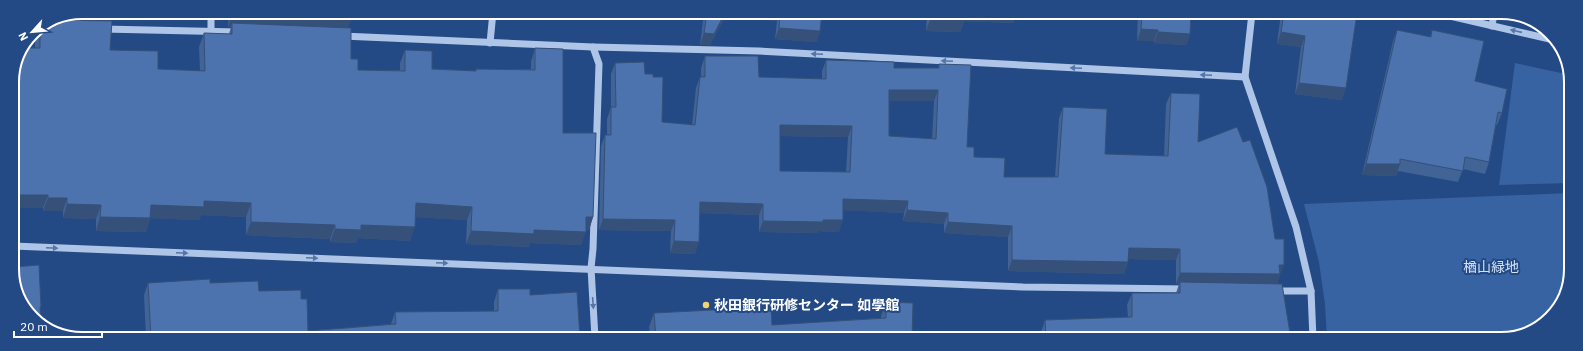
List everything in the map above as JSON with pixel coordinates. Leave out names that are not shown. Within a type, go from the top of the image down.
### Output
[{"type":"street","points":[[211,30],[212,19]]},
{"type":"street","points":[[490,42],[492,19]]},
{"type":"street","points":[[1251,19],[1245,77],[1296,227],[1311,292],[1312,332]]},
{"type":"street","points":[[1462,19],[1547,38]]},
{"type":"street","points":[[1492,26],[1493,19]]},
{"type":"street","points":[[94,29],[211,30],[243,32]]},
{"type":"street","points":[[331,36],[592,47],[759,51],[1245,77]]},
{"type":"street","points":[[592,47],[598,64],[593,249],[590,268],[595,332]]},
{"type":"street","points":[[19,246],[590,268],[1023,287],[1195,290]]},
{"type":"street","points":[[1265,291],[1311,292]]},
{"type":"green space","points":[[1515,63],[1563,74],[1564,183],[1499,185]]},
{"type":"green space","name":"楢山緑地","points":[[1564,193],[1563,282],[1556,301],[1551,308],[1536,321],[1518,330],[1505,332],[1327,332],[1325,304],[1319,262],[1304,204]]},
{"type":"building","points":[[327,19],[351,19],[351,20]]},
{"type":"building","points":[[706,19],[722,19],[714,34],[704,33]]},
{"type":"building","points":[[780,19],[821,19],[820,31],[779,28]]},
{"type":"building","points":[[1142,19],[1191,19],[1190,34],[1158,32],[1158,30],[1141,29]]},
{"type":"building","points":[[1283,19],[1356,19],[1346,88],[1299,83],[1305,36],[1281,32]]},
{"type":"building","points":[[68,20],[112,21],[110,50],[158,51],[158,69],[205,71],[204,33],[232,34],[232,23],[351,28],[351,59],[358,59],[358,70],[405,71],[405,50],[432,51],[432,69],[476,71],[476,69],[535,70],[535,48],[563,49],[563,133],[596,133],[593,217],[586,217],[586,232],[534,230],[534,234],[471,231],[472,207],[416,203],[415,227],[361,225],[361,230],[335,229],[335,225],[251,222],[251,203],[204,201],[204,207],[151,205],[150,218],[100,217],[101,205],[67,204],[67,198],[48,198],[48,195],[19,195],[19,78],[21,65],[26,52],[52,52],[52,26]]},
{"type":"building","points":[[1397,30],[1431,37],[1432,30],[1484,41],[1475,81],[1507,89],[1502,113],[1498,112],[1489,162],[1465,157],[1463,171],[1400,159],[1400,164],[1366,164]]},
{"type":"building","points":[[705,56],[758,56],[759,77],[826,79],[826,60],[894,62],[894,68],[939,68],[939,64],[971,65],[967,147],[974,147],[974,157],[1005,158],[1004,177],[1058,177],[1063,107],[1107,109],[1105,154],[1168,156],[1171,93],[1200,94],[1198,142],[1237,127],[1243,142],[1250,140],[1267,187],[1275,239],[1284,239],[1284,265],[1279,265],[1280,274],[1180,273],[1180,249],[1129,248],[1128,262],[1012,260],[1012,226],[948,222],[948,213],[907,210],[908,201],[843,199],[843,220],[823,220],[823,222],[763,221],[763,204],[700,202],[699,242],[674,241],[675,220],[603,219],[605,135],[611,135],[611,107],[616,107],[615,63],[644,62],[645,74],[653,74],[653,77],[663,77],[662,122],[695,125],[700,77],[705,77]],"holes":[[[889,90],[938,90],[936,139],[889,136]],[[780,125],[852,126],[850,172],[780,171]]]},
{"type":"building","points":[[39,265],[41,317],[27,301],[22,290],[19,267]]},
{"type":"building","points":[[210,279],[210,283],[258,281],[259,291],[301,290],[301,299],[307,299],[308,331],[396,324],[395,312],[498,311],[498,289],[530,289],[530,295],[577,292],[580,332],[151,332],[148,283]]},
{"type":"building","points":[[1180,282],[1282,284],[1290,332],[1046,332],[1045,320],[1132,317],[1132,293],[1180,293]]},
{"type":"building","points":[[886,302],[913,303],[912,332],[656,332],[654,313],[771,307],[772,325],[886,318]]},
{"type":"place","name":"秋田銀行研修センター 如學館","points":[[706,305]]}]
